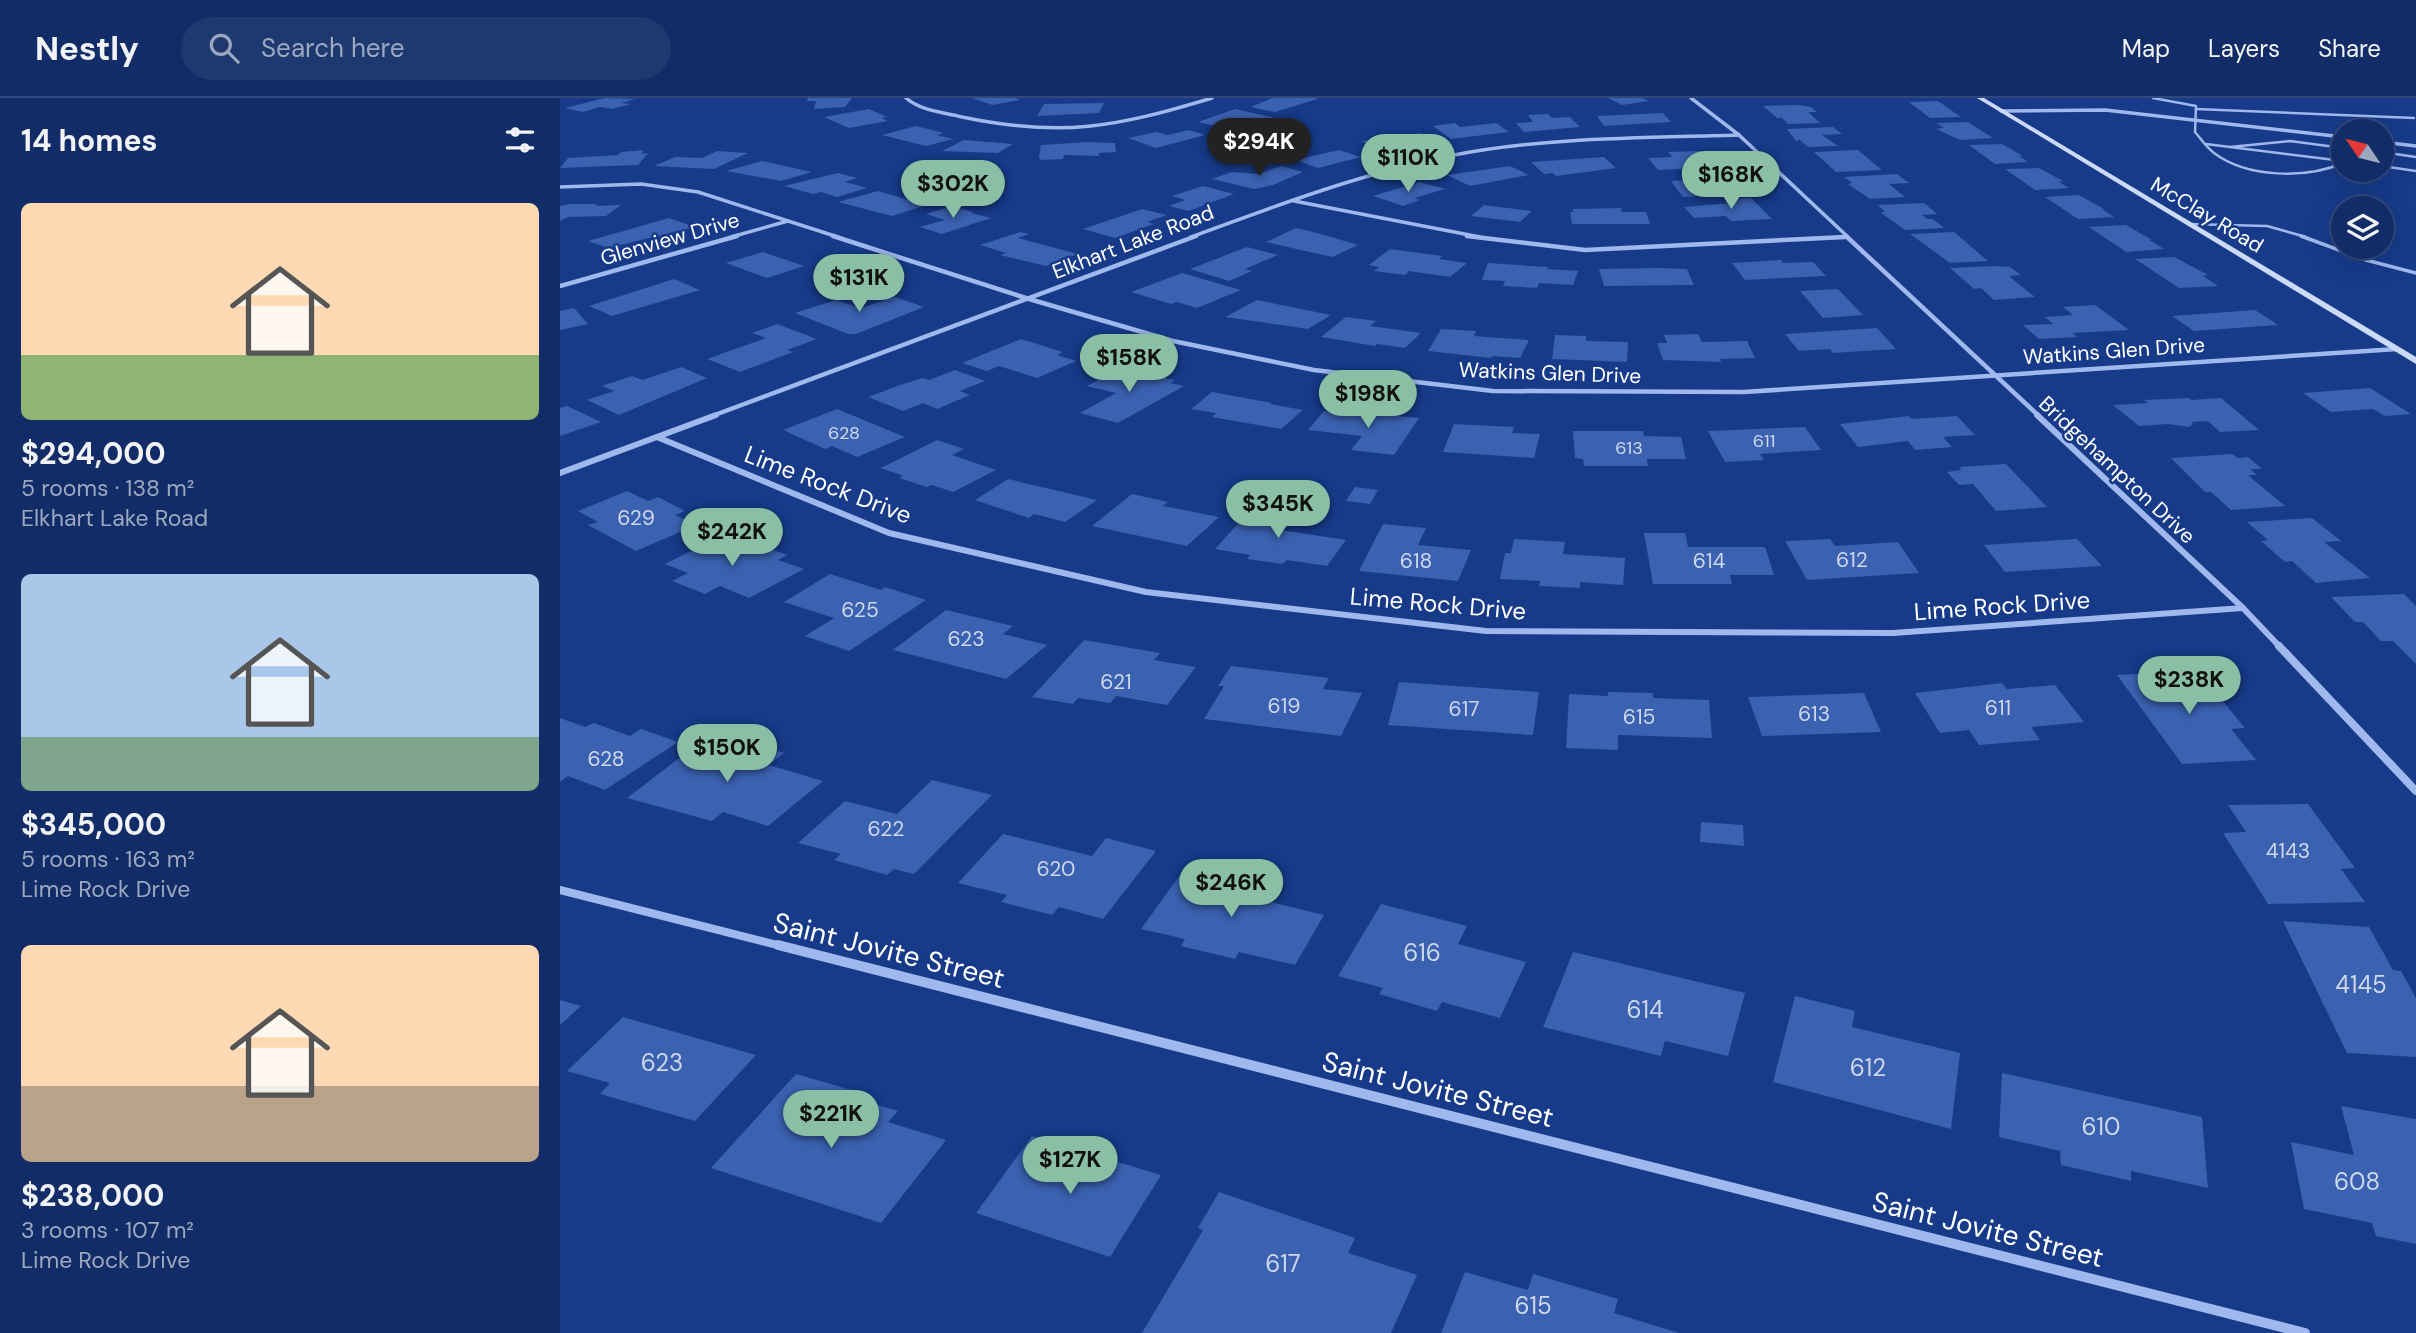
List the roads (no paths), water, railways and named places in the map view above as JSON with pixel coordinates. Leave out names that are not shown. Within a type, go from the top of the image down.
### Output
[{"type":"main road","name":"McClay Road","points":[[1980,98],[2416,361]]},
{"type":"street","points":[[906,98],[919,106],[994,124],[1058,130],[1116,124],[1212,98]]},
{"type":"street","name":"Bridgehampton Drive","points":[[1691,98],[1739,135],[2243,608],[2416,791]]},
{"type":"street","points":[[2001,111],[2105,110],[2331,136]]},
{"type":"street","name":"Elkhart Lake Road","points":[[560,473],[1291,200],[1378,173],[1471,152],[1580,140],[1739,135]]},
{"type":"street","points":[[2394,143],[2416,146]]},
{"type":"street","name":"Watkins Glen Drive","points":[[560,187],[599,184],[666,186],[698,192],[1028,299],[1173,341],[1314,370],[1493,391],[1744,392],[2396,349]]},
{"type":"street","points":[[1291,200],[1469,236],[1585,250],[1845,237]]},
{"type":"street","name":"Glenview Drive","points":[[560,286],[789,221]]},
{"type":"street","name":"Lime Rock Drive","points":[[657,437],[888,533],[1146,592],[1486,631],[1893,633],[2243,608]]},
{"type":"street","name":"Saint Jovite Street","points":[[560,890],[2305,1333]]},
{"type":"lane","points":[[2153,98],[2196,108],[2414,118]]},
{"type":"lane","points":[[2196,108],[2195,132],[2215,153],[2232,162],[2277,172],[2323,172],[2331,168]]},
{"type":"lane","points":[[2231,147],[2290,141],[2331,146]]},
{"type":"lane","points":[[2206,144],[2331,160]]},
{"type":"lane","points":[[2394,154],[2416,157]]},
{"type":"lane","points":[[2394,168],[2416,171]]},
{"type":"lane","points":[[2188,224],[2267,226],[2297,234],[2366,260],[2416,273]]}]
